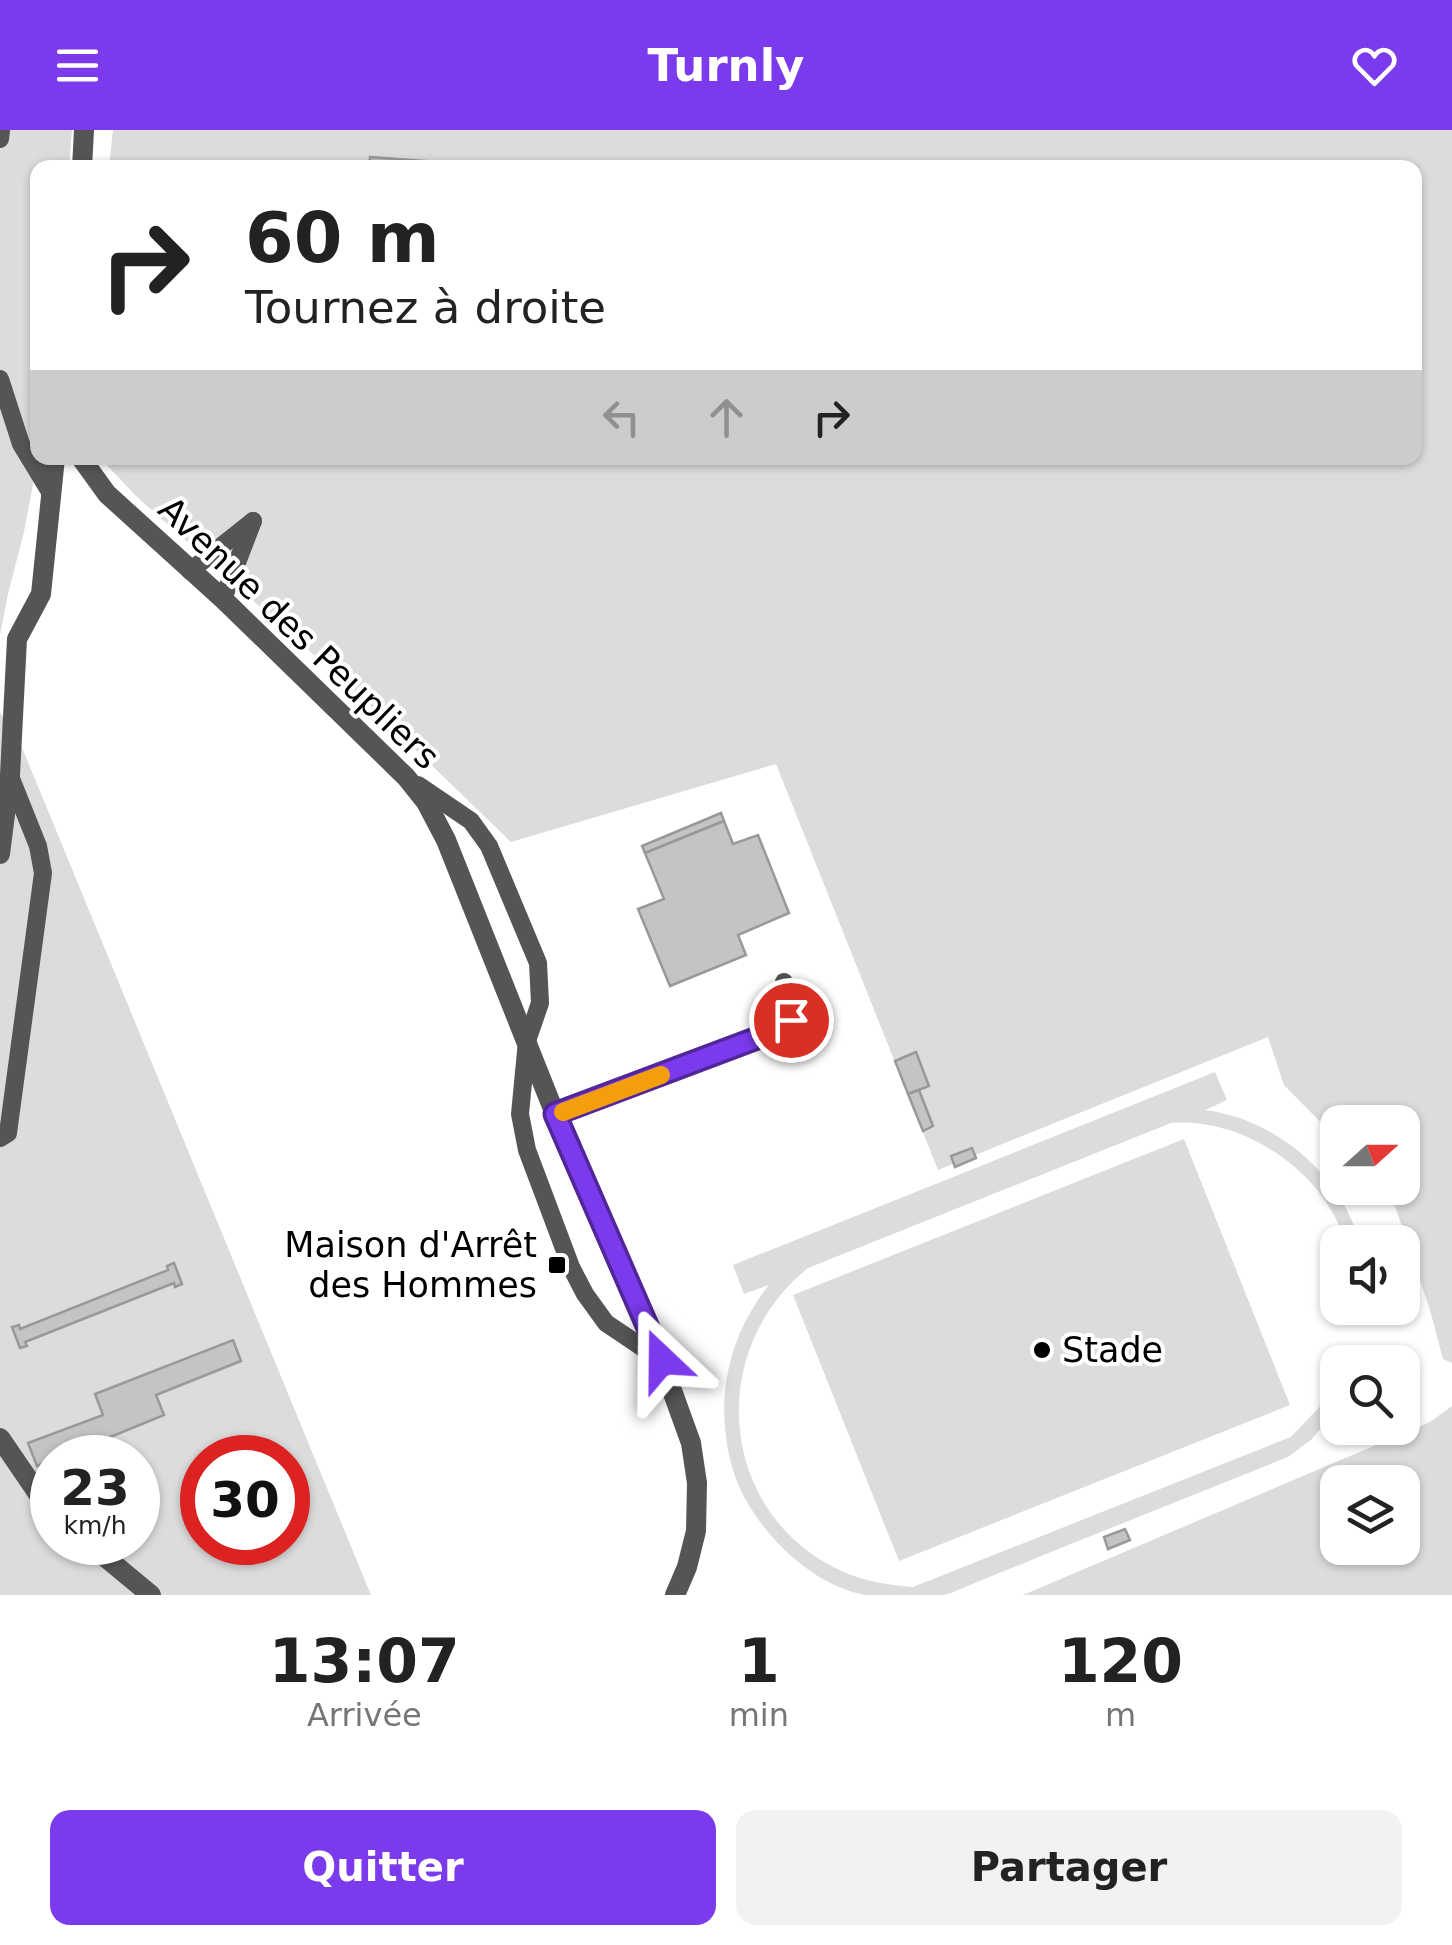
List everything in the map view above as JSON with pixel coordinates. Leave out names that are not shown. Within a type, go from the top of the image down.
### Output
[{"type":"street","points":[[82,160],[84,130]]},
{"type":"street","points":[[0,854],[10,775],[17,639],[41,594],[54,465]]},
{"type":"street","name":"Avenue des Peupliers","points":[[86,465],[107,494],[223,599],[406,778],[426,802],[446,840],[555,1114],[662,1360],[692,1443],[697,1483],[696,1531],[675,1595]]},
{"type":"street","points":[[0,1438],[30,1482]]},
{"type":"street","points":[[115,1565],[151,1595]]},
{"type":"lane","points":[[0,139],[1,130]]},
{"type":"lane","points":[[0,379],[21,444],[30,459]]},
{"type":"lane","points":[[34,465],[52,496]]},
{"type":"lane","points":[[190,571],[253,520],[223,599]]},
{"type":"lane","points":[[0,1138],[8,1133],[43,872],[38,846],[10,775]]},
{"type":"lane","points":[[406,778],[471,822],[490,846],[538,963],[540,1003],[527,1042],[520,1114],[527,1150],[585,1294],[606,1323],[662,1360]]},
{"type":"lane","points":[[555,1114],[776,1031],[791,1020],[791,1000],[784,982]]},
{"type":"shaded area","points":[[0,130],[72,130],[70,160],[30,160],[30,465],[37,465],[0,635]]},
{"type":"shaded area","points":[[113,130],[1452,130],[1452,1363],[1443,1359],[1420,1280],[1420,1225],[1401,1225],[1394,1205],[1420,1205],[1420,1105],[1320,1105],[1320,1122],[1284,1085],[1268,1037],[938,1170],[776,764],[511,842],[363,699],[136,496],[107,465],[1422,465],[1422,160],[110,160]]},
{"type":"shaded area","points":[[0,713],[16,733],[305,1435],[180,1435],[180,1565],[310,1565],[310,1447],[371,1595],[0,1595]]},
{"type":"shaded area","points":[[1215,1072],[1227,1100],[1205,1110],[1231,1115],[1280,1138],[1320,1172],[1320,1193],[1278,1154],[1253,1140],[1226,1129],[1171,1123],[808,1268],[774,1303],[752,1344],[740,1387],[740,1432],[750,1475],[772,1514],[804,1548],[854,1576],[913,1587],[1291,1437],[1320,1406],[1320,1429],[1288,1457],[946,1594],[866,1595],[823,1579],[803,1566],[767,1531],[741,1491],[727,1445],[728,1373],[743,1327],[769,1285],[744,1294],[733,1265]]},
{"type":"shaded area","name":"Stade","points":[[1184,1139],[1290,1405],[899,1561],[793,1295]]},
{"type":"shaded area","points":[[1328,1205],[1344,1205],[1354,1225],[1338,1225]]},
{"type":"shaded area","points":[[1452,1406],[1452,1595],[1023,1595],[1320,1469],[1320,1565],[1420,1565],[1420,1465],[1329,1465],[1376,1445],[1420,1445],[1420,1426]]},
{"type":"building","points":[[721,813],[724,821],[645,853],[642,846]]},
{"type":"building","points":[[724,821],[733,844],[758,835],[789,913],[738,935],[746,955],[670,986],[638,909],[664,899],[645,853]]},
{"type":"building","points":[[916,1052],[929,1086],[908,1094],[895,1061]]},
{"type":"building","points":[[919,1090],[933,1126],[923,1131],[908,1094]]},
{"type":"building","points":[[972,1148],[976,1158],[955,1167],[951,1156]]},
{"type":"building","points":[[174,1263],[182,1284],[175,1287],[174,1283],[25,1342],[27,1346],[20,1348],[12,1327],[19,1325],[20,1329],[168,1270],[167,1266]]},
{"type":"building","points":[[233,1340],[241,1361],[156,1395],[164,1415],[115,1435],[49,1435],[103,1415],[95,1394]]},
{"type":"building","points":[[1125,1529],[1130,1540],[1108,1549],[1104,1537]]},
{"type":"slow traffic","points":[[563,1112],[661,1075]]},
{"type":"place","name":"Maison d'Arrêt des Hommes","points":[[557,1265]]},
{"type":"place","name":"Stade","points":[[1042,1350]]},
{"type":"route","points":[[662,1360],[555,1114],[776,1031],[791,1020]]}]
